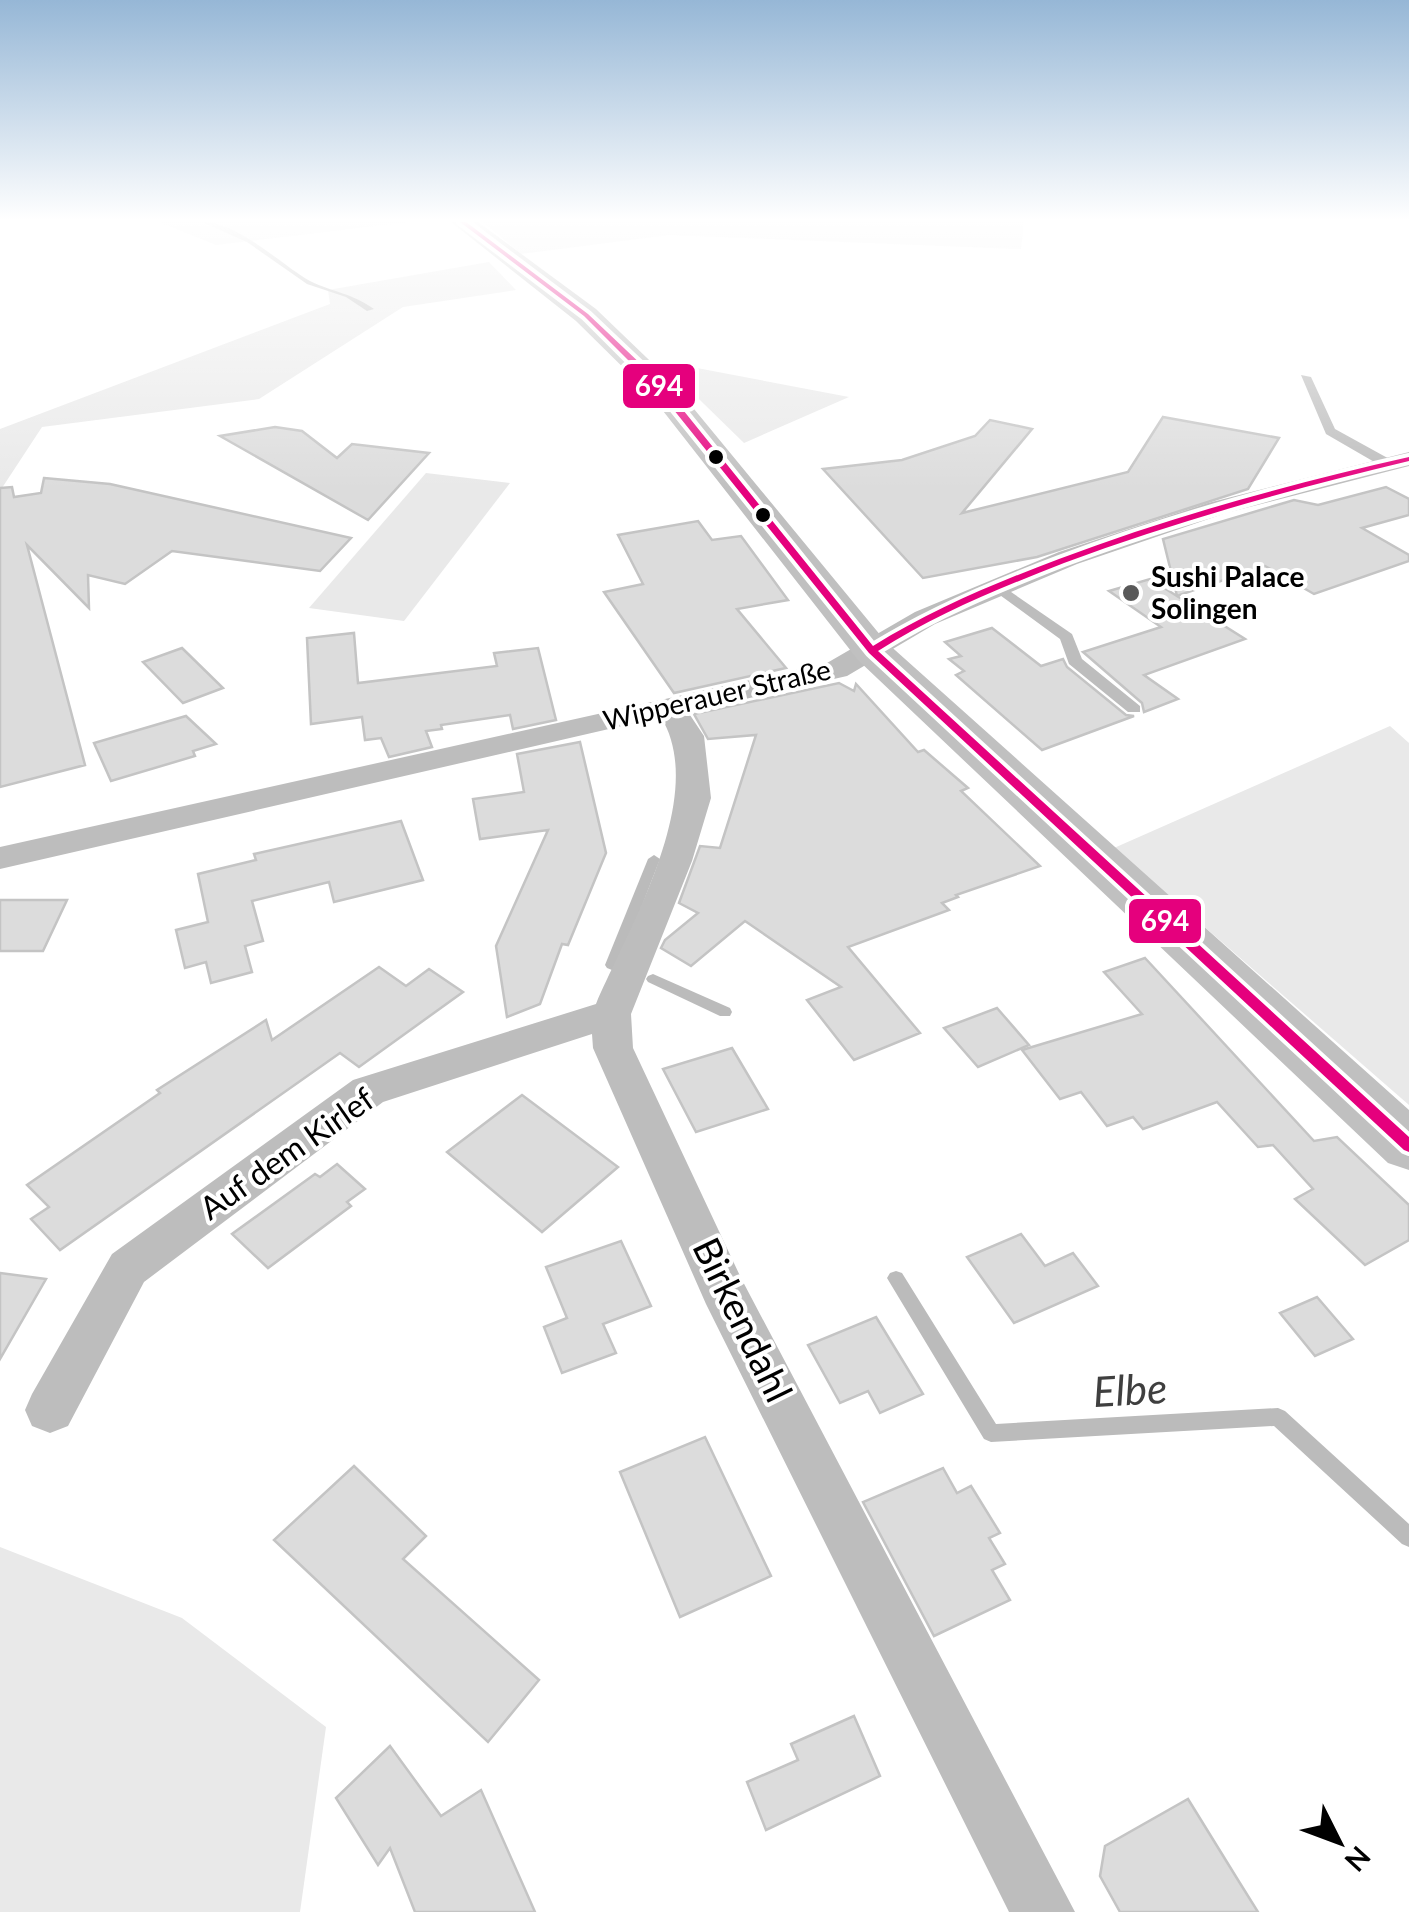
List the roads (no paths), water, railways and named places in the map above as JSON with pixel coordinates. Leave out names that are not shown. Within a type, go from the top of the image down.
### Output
[{"type":"main road","points":[[581,311],[660,387],[872,652],[1409,1146]]},
{"type":"street","name":"Wipperauer Straße","points":[[0,858],[837,670],[872,652],[907,626],[1068,558],[1217,508],[1402,462]]},
{"type":"street","points":[[610,1014],[674,861],[694,798],[688,736],[669,706]]},
{"type":"street","name":"Auf dem Kirlef","points":[[50,1410],[128,1268],[368,1091],[610,1014]]},
{"type":"street","name":"Birkendahl","points":[[610,1014],[613,1048],[723,1290],[1044,1912]]},
{"type":"lane","points":[[1305,377],[1330,431],[1402,462]]},
{"type":"lane","points":[[998,586],[1067,637],[1075,660],[1134,709]]},
{"type":"waterway","name":"Elbe","points":[[612,965],[654,859]]},
{"type":"waterway","name":"Elbe","points":[[653,979],[725,1012]]},
{"type":"waterway","name":"Elbe","points":[[896,1278],[991,1433],[1278,1417],[1409,1537]]},
{"type":"place","name":"Sushi Palace Solingen","points":[[1131,593]]}]
